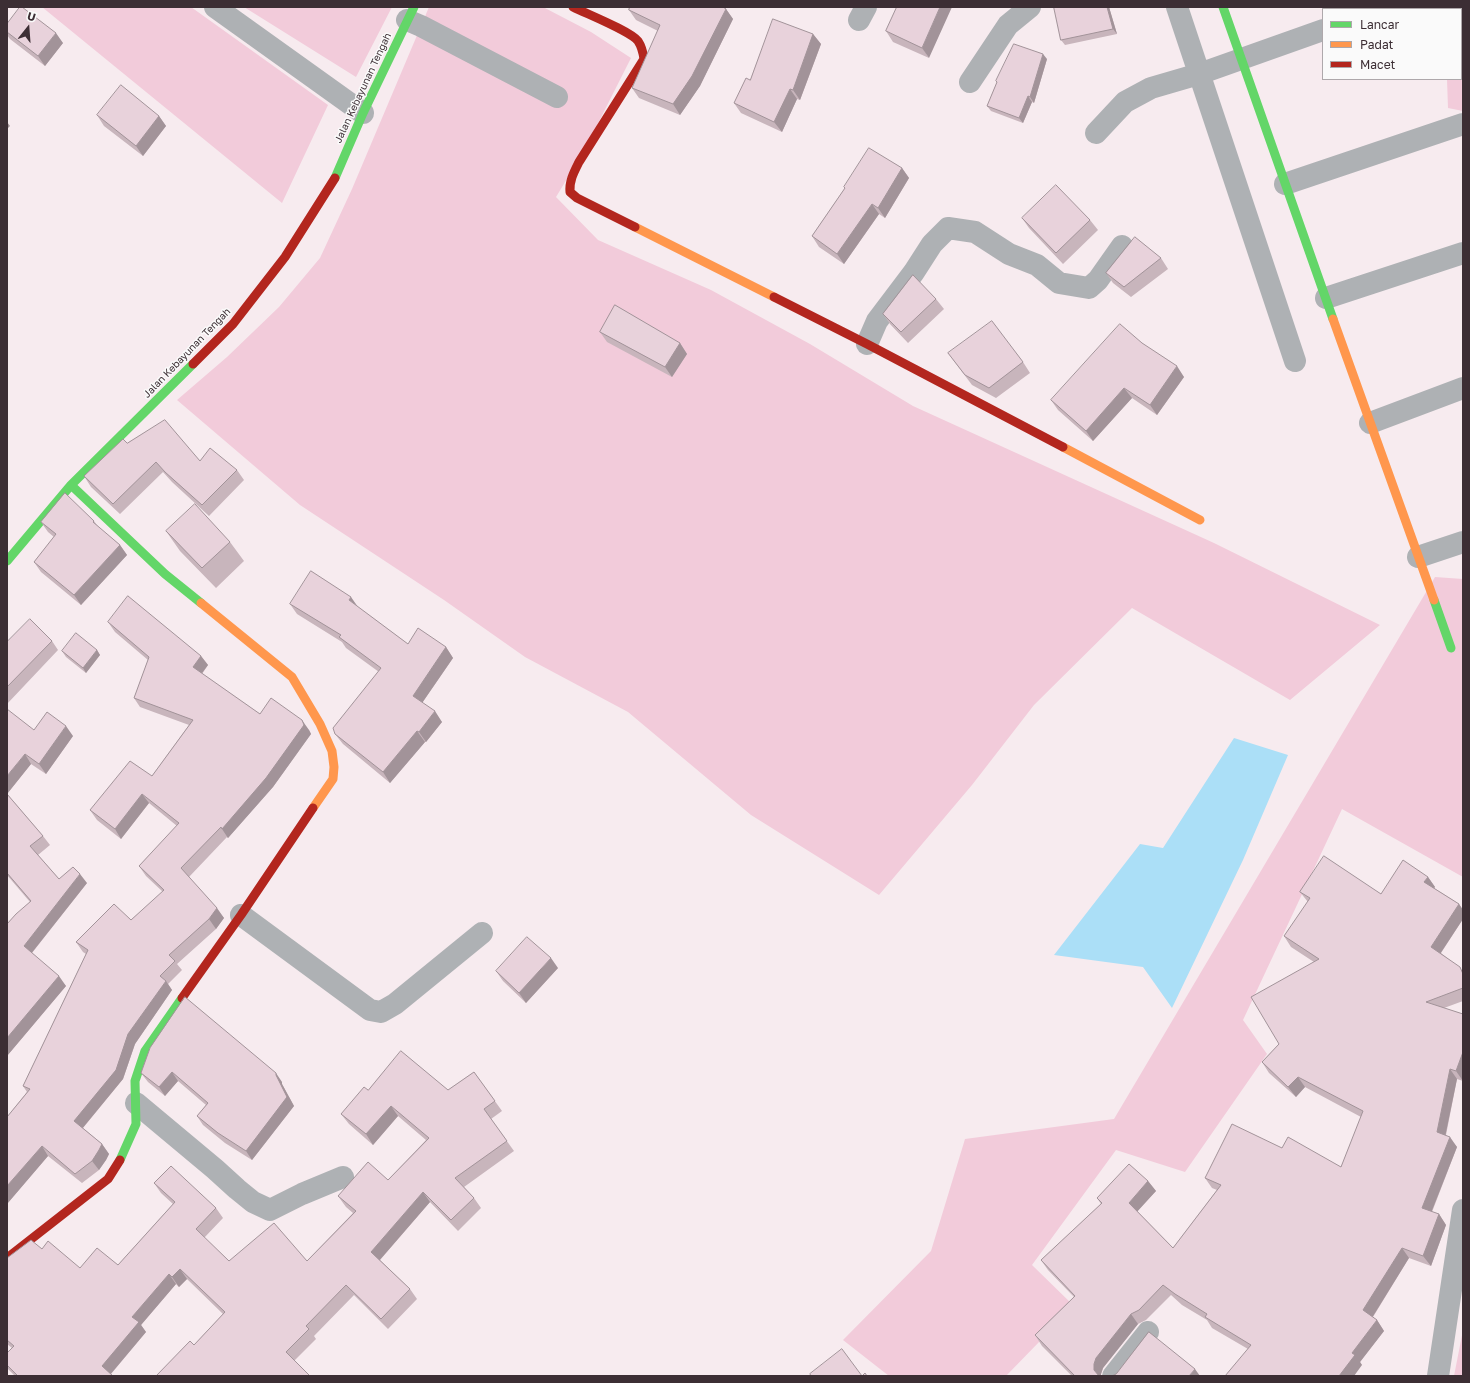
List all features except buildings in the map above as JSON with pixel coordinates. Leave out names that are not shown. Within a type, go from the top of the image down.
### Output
[{"type":"street","points":[[215,7],[363,113]]},
{"type":"street","points":[[572,7],[627,33],[637,40],[643,50],[644,59],[571,177],[569,185],[570,192],[577,198],[867,344],[1200,520]]},
{"type":"street","points":[[970,82],[1008,25],[1030,7]]},
{"type":"street","points":[[1176,7],[1295,361]]},
{"type":"street","points":[[1223,7],[1451,648]]},
{"type":"street","points":[[410,13],[421,26],[557,97]]},
{"type":"street","name":"Jalan Kebayunan Tengah","points":[[7,561],[71,485],[233,324],[284,257],[332,184],[363,113],[410,13]]},
{"type":"street","points":[[1096,133],[1126,102],[1151,88],[1199,74],[1322,30]]},
{"type":"street","points":[[1286,184],[1463,124]]},
{"type":"street","points":[[867,344],[877,321],[914,272],[932,244],[948,228],[975,232],[1009,254],[1037,265],[1059,283],[1084,288],[1089,288],[1098,280],[1122,246]]},
{"type":"street","points":[[1326,298],[1463,253]]},
{"type":"street","points":[[1370,423],[1463,388]]},
{"type":"street","points":[[7,1258],[108,1178],[117,1166],[136,1124],[135,1081],[145,1051],[241,915],[333,779],[334,767],[332,751],[320,724],[292,677],[165,574],[71,485]]},
{"type":"street","points":[[1418,557],[1463,542]]},
{"type":"street","points":[[241,915],[370,1010],[381,1012],[395,1004],[482,933]]},
{"type":"street","points":[[136,1103],[216,1169],[253,1202],[270,1210],[302,1194],[343,1177]]},
{"type":"street","points":[[1438,1376],[1463,1210]]},
{"type":"street","points":[[1113,1376],[1148,1332]]},
{"type":"shaded area","points":[[42,7],[191,7],[328,105],[282,203]]},
{"type":"shaded area","points":[[244,7],[392,7],[356,77]]},
{"type":"shaded area","points":[[429,7],[543,7],[591,32],[631,58],[585,149],[556,197],[598,240],[711,290],[810,344],[913,406],[1214,543],[1380,625],[1290,700],[1132,608],[1034,705],[972,785],[879,895],[751,815],[628,712],[525,657],[444,600],[300,505],[177,400],[227,357],[279,307],[320,258],[352,189]]},
{"type":"shaded area","points":[[1463,7],[1463,111],[1448,108],[1447,80],[1462,80],[1462,8],[1444,8]]},
{"type":"shaded area","points":[[1435,577],[1463,579],[1463,877],[1342,809],[1243,1020],[1267,1054],[1185,1172],[1116,1150],[1032,1265],[1074,1306],[1006,1376],[889,1376],[843,1340],[931,1251],[965,1139],[1114,1119]]},
{"type":"shaded area","points":[[1463,1330],[1463,1376],[1454,1376]]},
{"type":"water","points":[[1234,738],[1288,755],[1243,860],[1172,1008],[1143,967],[1054,955],[1140,844],[1163,848]]},
{"type":"traffic: fast","points":[[335,178],[363,113],[414,7]]},
{"type":"traffic: fast","points":[[1223,7],[1333,319]]},
{"type":"traffic: fast","points":[[7,561],[71,485],[193,364]]},
{"type":"traffic: fast","points":[[71,485],[165,574],[201,603]]},
{"type":"traffic: fast","points":[[1434,600],[1451,648]]},
{"type":"traffic: fast","points":[[120,1160],[136,1124],[135,1081],[145,1051],[182,998]]},
{"type":"traffic: slow","points":[[635,227],[774,297]]},
{"type":"traffic: slow","points":[[1333,319],[1434,600]]},
{"type":"traffic: slow","points":[[1063,447],[1200,520]]},
{"type":"traffic: slow","points":[[201,603],[292,677],[320,724],[332,751],[334,767],[333,779],[313,808]]},
{"type":"traffic: jam","points":[[573,7],[626,32],[638,41],[642,50],[644,59],[579,162],[570,184],[570,192],[577,198],[635,227]]},
{"type":"traffic: jam","points":[[193,364],[233,324],[285,257],[335,178]]},
{"type":"traffic: jam","points":[[774,297],[1063,447]]},
{"type":"traffic: jam","points":[[182,998],[241,915],[313,808]]},
{"type":"traffic: jam","points":[[7,1258],[108,1179],[120,1160]]}]
